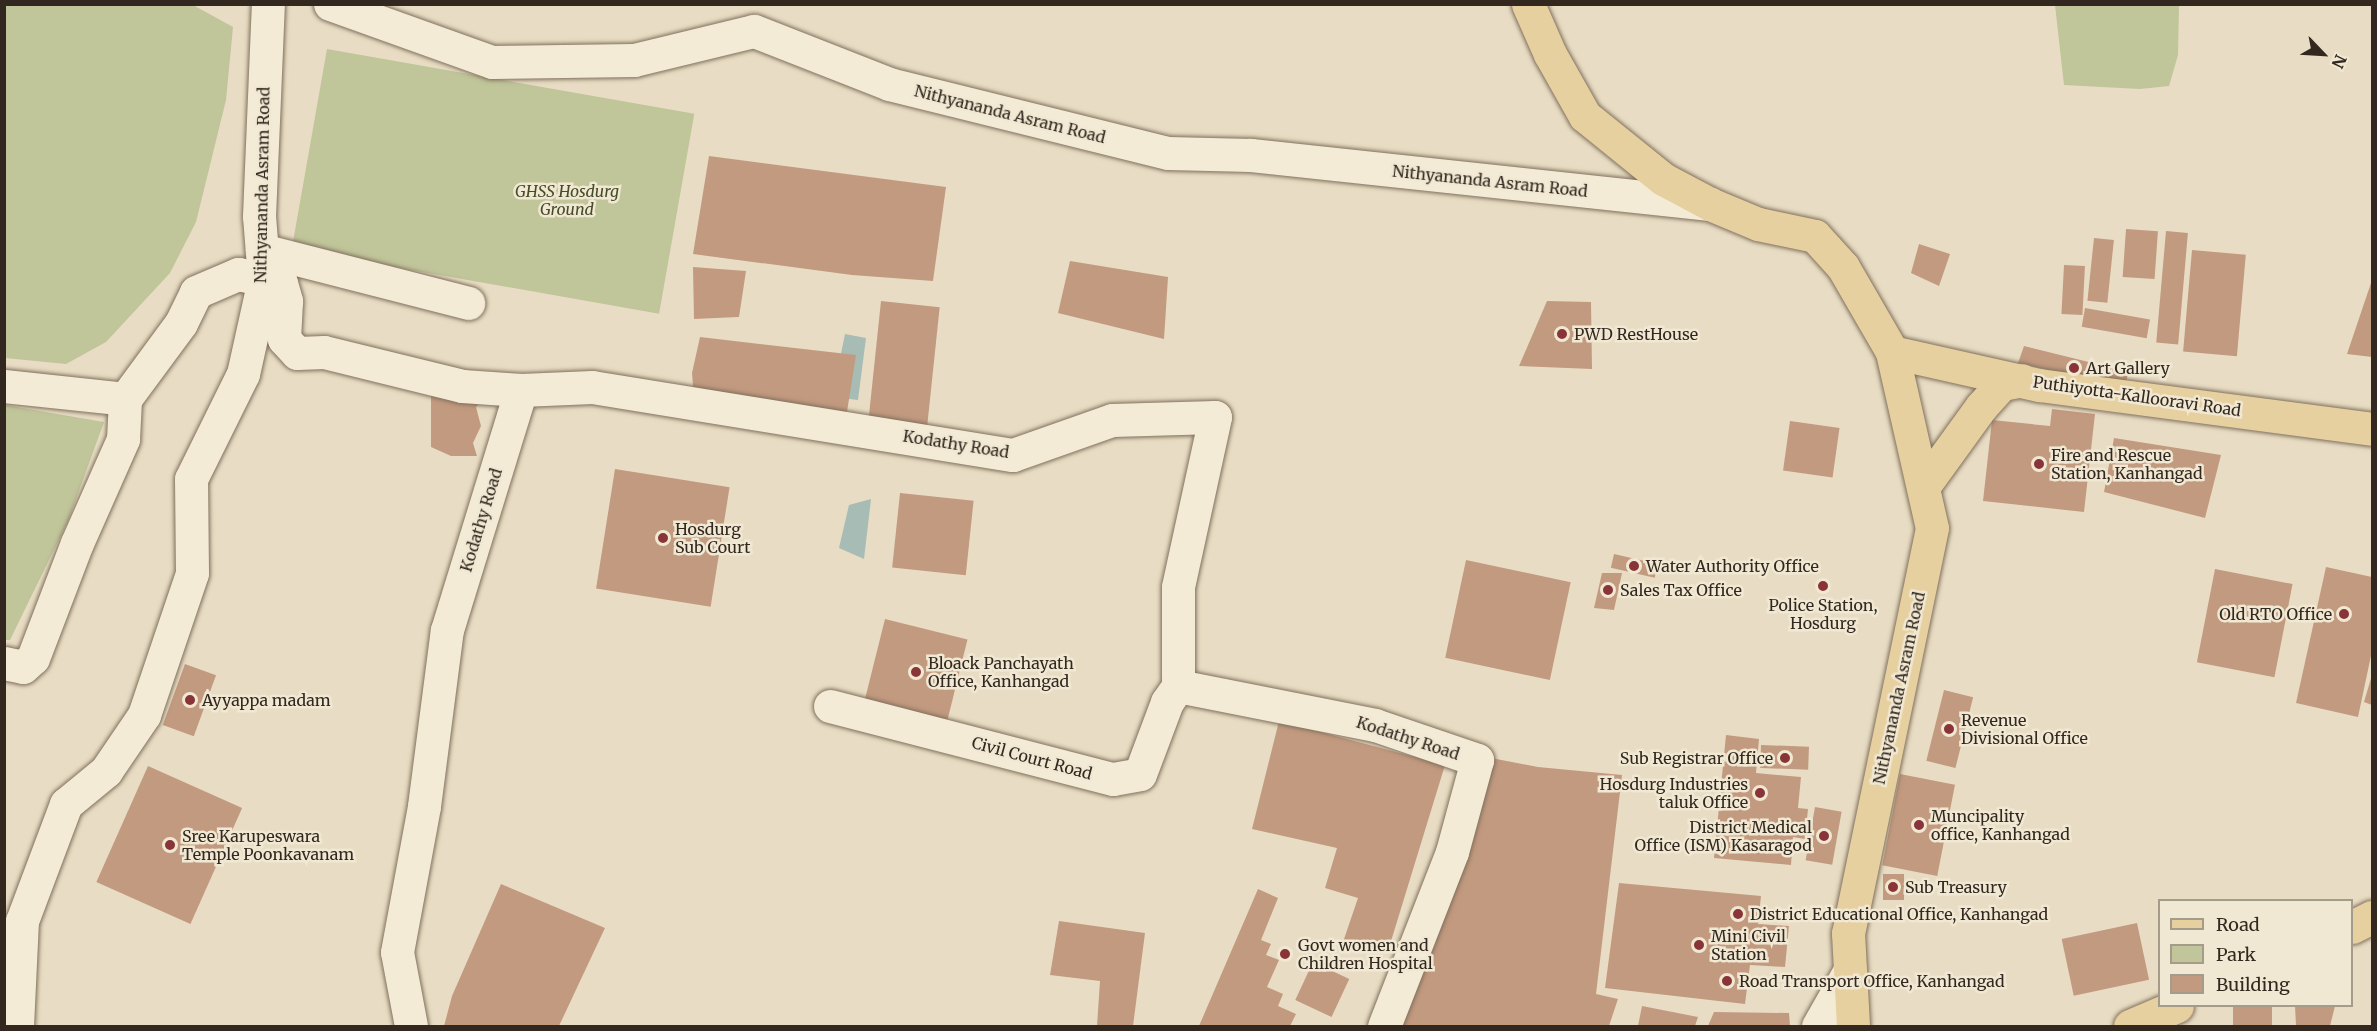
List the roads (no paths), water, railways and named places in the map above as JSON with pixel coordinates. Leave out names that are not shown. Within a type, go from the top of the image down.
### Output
[{"type":"main road","points":[[1528,4],[1550,54],[1585,116],[1663,179],[1710,204],[1758,224],[1815,236],[1843,267],[1892,352]]},
{"type":"main road","name":"Puthiyotta-Kallooravi Road","points":[[1892,352],[2022,380],[2373,429]]},
{"type":"main road","name":"Nithyananda Asram Road","points":[[1853,1026],[1848,933],[1932,528],[1892,352]]},
{"type":"main road","points":[[1923,487],[1981,407],[2002,384],[2022,380]]},
{"type":"main road","points":[[2353,927],[2373,917]]},
{"type":"main road","points":[[2131,1026],[2173,1007]]},
{"type":"street","name":"Nithyananda Asram Road","points":[[17,1026],[22,921],[66,804],[106,771],[144,714],[192,573],[191,479],[243,374],[263,264],[259,216],[268,4]]},
{"type":"street","name":"Nithyananda Asram Road","points":[[330,4],[492,62],[634,60],[754,31],[889,84],[1168,153],[1251,155],[1710,204]]},
{"type":"street","points":[[4,663],[23,667],[33,658],[76,543],[123,439],[125,399],[181,323],[196,292],[263,264],[468,303]]},
{"type":"street","points":[[263,264],[281,283],[285,301],[284,339],[297,353],[324,352],[462,386],[521,390]]},
{"type":"street","points":[[4,386],[125,399]]},
{"type":"street","name":"Kodathy Road","points":[[411,1026],[397,952],[424,806],[447,630],[521,390],[592,387],[1013,455],[1112,420],[1215,417],[1178,588],[1178,686],[1375,724],[1477,760],[1452,852],[1384,1026]]},
{"type":"street","name":"Civil Court Road","points":[[830,706],[1113,779],[1140,774],[1167,702],[1178,686]]},
{"type":"street","points":[[1818,1026],[1850,970]]},
{"type":"water","points":[[845,334],[866,338],[858,400],[832,397]]},
{"type":"water","points":[[871,499],[864,559],[839,548],[849,505]]},
{"type":"place","name":"PWD RestHouse","points":[[1562,334]]},
{"type":"place","name":"Art Gallery","points":[[2074,368]]},
{"type":"place","name":"Fire and Rescue Station, Kanhangad","points":[[2039,464]]},
{"type":"place","name":"Hosdurg Sub Court","points":[[663,538]]},
{"type":"place","name":"Water Authority Office","points":[[1634,566]]},
{"type":"place","name":"Police Station, Hosdurg","points":[[1823,586]]},
{"type":"place","name":"Sales Tax Office","points":[[1608,590]]},
{"type":"place","name":"Old RTO Office","points":[[2344,614]]},
{"type":"place","name":"Bloack Panchayath Office, Kanhangad","points":[[916,672]]},
{"type":"place","name":"Ayyappa madam","points":[[190,700]]},
{"type":"place","name":"Revenue Divisional Office","points":[[1949,729]]},
{"type":"place","name":"Sub Registrar Office","points":[[1785,758]]},
{"type":"place","name":"Hosdurg Industries taluk Office","points":[[1760,793]]},
{"type":"place","name":"Muncipality office, Kanhangad","points":[[1919,825]]},
{"type":"place","name":"District Medical Office (ISM) Kasaragod","points":[[1824,836]]},
{"type":"place","name":"Sree Karupeswara Temple Poonkavanam","points":[[170,845]]},
{"type":"place","name":"Sub Treasury","points":[[1893,887]]},
{"type":"place","name":"District Educational Office, Kanhangad","points":[[1738,914]]},
{"type":"place","name":"Mini Civil Station","points":[[1699,945]]},
{"type":"place","name":"Govt women and Children Hospital","points":[[1285,954]]},
{"type":"place","name":"Road Transport Office, Kanhangad","points":[[1727,981]]},
{"type":"park label","name":"GHSS Hosdurg Ground","points":[[567,200]]}]
